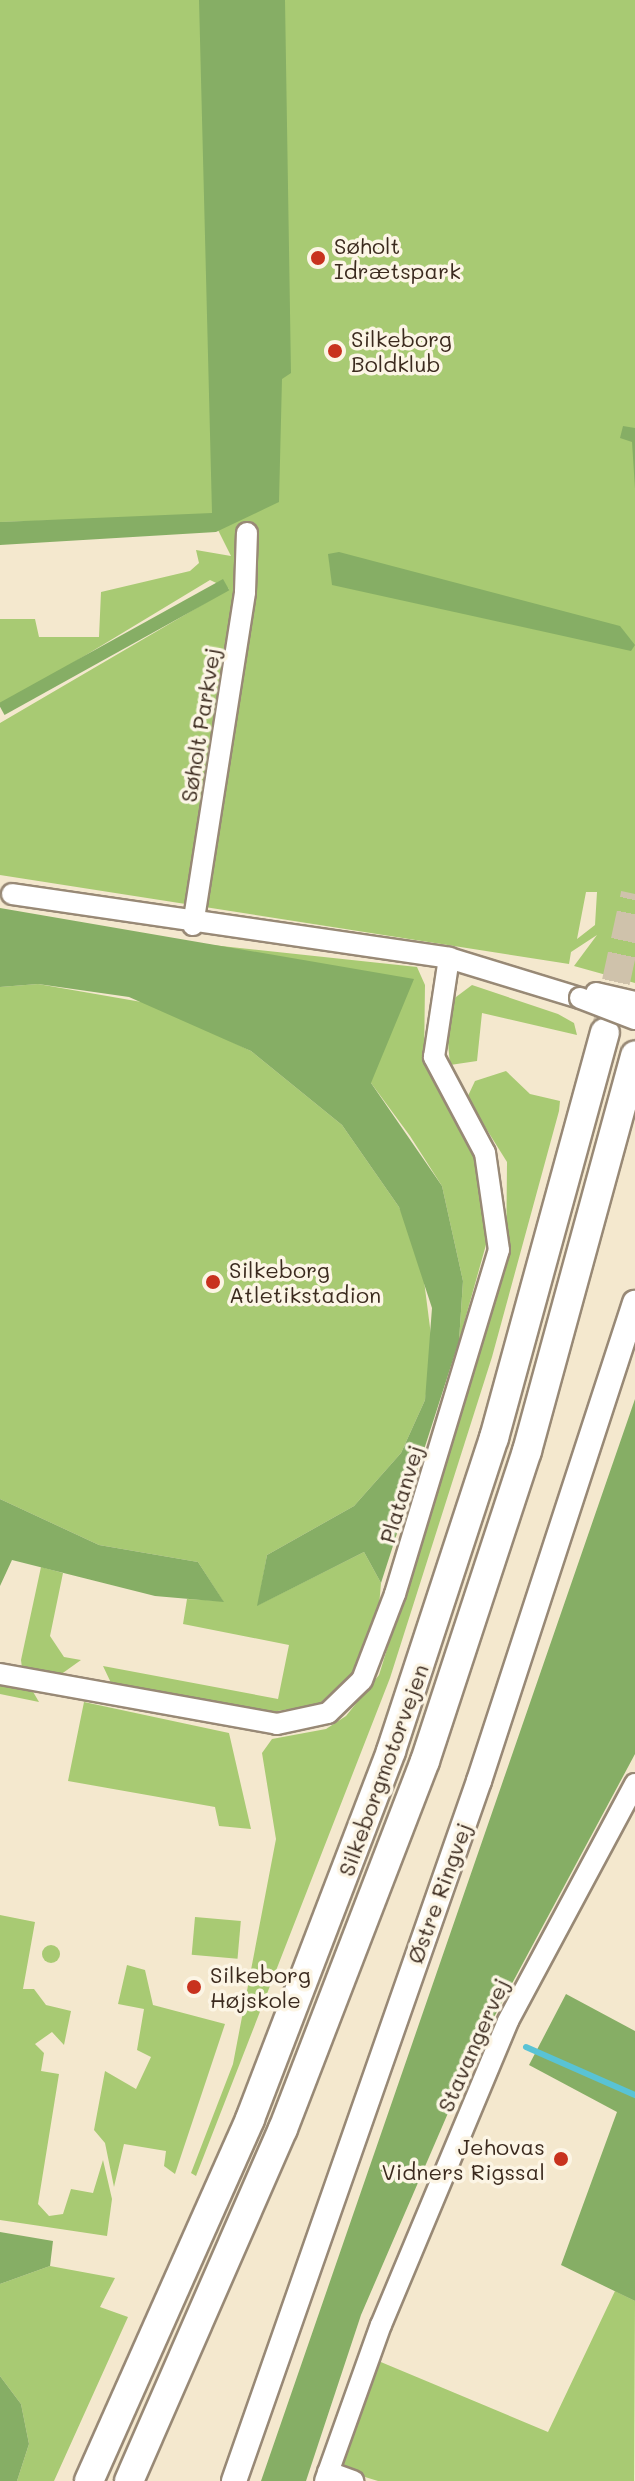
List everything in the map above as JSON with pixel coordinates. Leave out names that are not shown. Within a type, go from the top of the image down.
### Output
[{"type":"highway","name":"Silkeborgmotorvejen","points":[[89,2481],[250,2119],[391,1751],[494,1438],[605,1033]]},
{"type":"highway","name":"Silkeborgmotorvejen","points":[[129,2481],[300,2090],[425,1761],[527,1451],[635,1055]]},
{"type":"main road","name":"Østre Ringvej","points":[[234,2481],[479,1781],[635,1303]]},
{"type":"street","name":"Søholt Parkvej","points":[[193,925],[245,592],[247,533]]},
{"type":"street","points":[[12,894],[193,925],[449,958],[581,994],[635,1002]]},
{"type":"street","name":"Platanvej","points":[[0,1674],[277,1724],[328,1713],[362,1680],[395,1594],[499,1250],[485,1153],[434,1057],[449,958]]},
{"type":"street","points":[[581,994],[635,1019]]},
{"type":"street","name":"Stavangervej","points":[[353,2481],[327,2477],[381,2325],[508,2021],[635,1784]]},
{"type":"green space","name":"Søholt Idrætspark","points":[[0,0],[635,0],[635,983],[574,966],[597,935],[571,952],[569,964],[0,875],[0,723],[229,589],[210,580],[0,707],[0,619],[35,619],[39,637],[99,637],[101,592],[190,571],[199,563],[196,550],[231,556],[211,516],[0,522]],"holes":[[[586,892],[597,892],[595,925],[577,939]]]},
{"type":"green space","points":[[199,0],[285,0],[291,373],[282,379],[279,502],[216,532],[0,545],[0,522],[212,513]]},
{"type":"green space","points":[[623,426],[635,428],[635,489],[632,442],[620,438]]},
{"type":"green space","points":[[339,552],[620,626],[635,645],[631,651],[332,585],[328,554]]},
{"type":"green space","points":[[223,579],[229,590],[5,715],[0,703]]},
{"type":"green space","points":[[0,908],[414,979],[371,1083],[442,1186],[463,1281],[459,1341],[381,1583],[364,1552],[257,1606],[267,1555],[354,1506],[401,1453],[425,1400],[432,1308],[399,1207],[342,1125],[251,1051],[129,997],[38,984],[0,987]]},
{"type":"green space","points":[[184,942],[417,967],[425,985],[424,1059],[479,1168],[489,1234],[459,1341],[463,1281],[442,1186],[410,1136],[371,1083]]},
{"type":"green space","name":"Silkeborg Atletikstadion","points":[[38,984],[153,1004],[251,1051],[342,1125],[399,1207],[421,1257],[433,1351],[425,1400],[401,1453],[354,1506],[267,1555],[258,1605],[364,1552],[381,1583],[378,1618],[355,1670],[319,1704],[266,1713],[112,1685],[103,1666],[278,1699],[289,1645],[183,1624],[187,1599],[223,1601],[198,1562],[99,1545],[0,1499],[0,987]]},
{"type":"green space","points":[[472,985],[558,1014],[574,1023],[577,1035],[482,1013],[477,1061],[450,1065],[446,1020],[452,1000]]},
{"type":"green space","points":[[506,1071],[530,1094],[560,1101],[492,1357],[390,1678],[196,2176],[191,2173],[233,2064],[276,1839],[262,1753],[272,1739],[326,1729],[346,1716],[379,1675],[506,1266],[507,1162],[467,1098],[475,1081]]},
{"type":"green space","points":[[635,1399],[635,1754],[470,2062],[361,2315],[306,2481],[261,2481]]},
{"type":"green space","points":[[0,1499],[99,1545],[198,1562],[224,1602],[155,1596],[12,1560],[0,1586]]},
{"type":"green space","points":[[41,1567],[63,1573],[50,1636],[64,1657],[81,1660],[60,1675],[22,1668],[21,1660]]},
{"type":"green space","points":[[0,1683],[32,1690],[39,1702],[0,1694]]},
{"type":"green space","points":[[84,1702],[229,1733],[251,1829],[219,1826],[215,1807],[68,1781]]},
{"type":"green space","points":[[0,1915],[35,1922],[23,1989],[34,1989],[46,2005],[71,2011],[64,2045],[52,2032],[35,2044],[44,2053],[41,2071],[59,2074],[38,2204],[49,2216],[63,2214],[71,2189],[93,2193],[103,2160],[112,2199],[107,2236],[0,2220]]},
{"type":"green space","points":[[195,1917],[241,1921],[238,1959],[192,1955]]},
{"type":"green space","points":[[51,1945],[60,1954],[51,1963],[42,1954]]},
{"type":"green space","points":[[127,1965],[145,1970],[153,2005],[225,2024],[175,2174],[164,2166],[166,2151],[124,2144],[114,2187],[105,2143],[94,2130],[105,2071],[136,2089],[151,2057],[137,2050],[144,2009],[118,2004]]},
{"type":"green space","points":[[566,1994],[635,2031],[635,2301],[561,2265],[617,2112],[529,2065]]},
{"type":"green space","points":[[0,2232],[53,2241],[50,2266],[0,2284]]},
{"type":"green space","points":[[50,2266],[115,2278],[100,2307],[128,2317],[54,2481],[17,2481],[29,2444],[21,2404],[0,2376],[0,2284]]},
{"type":"green space","points":[[615,2291],[635,2301],[634,2481],[378,2481],[339,2469],[376,2360],[548,2432]]},
{"type":"green space","points":[[0,2376],[21,2404],[29,2444],[17,2481],[0,2481]]},
{"type":"waterway","points":[[526,2047],[635,2095]]},
{"type":"tunnel","points":[[607,1023],[635,894]]},
{"type":"place","name":"Søholt Idrætspark","points":[[318,258]]},
{"type":"place","name":"Silkeborg Boldklub","points":[[335,351]]},
{"type":"place","name":"Silkeborg Atletikstadion","points":[[213,1282]]},
{"type":"place","name":"Silkeborg Højskole","points":[[194,1987]]},
{"type":"place","name":"Jehovas Vidners Rigssal","points":[[561,2159]]}]
